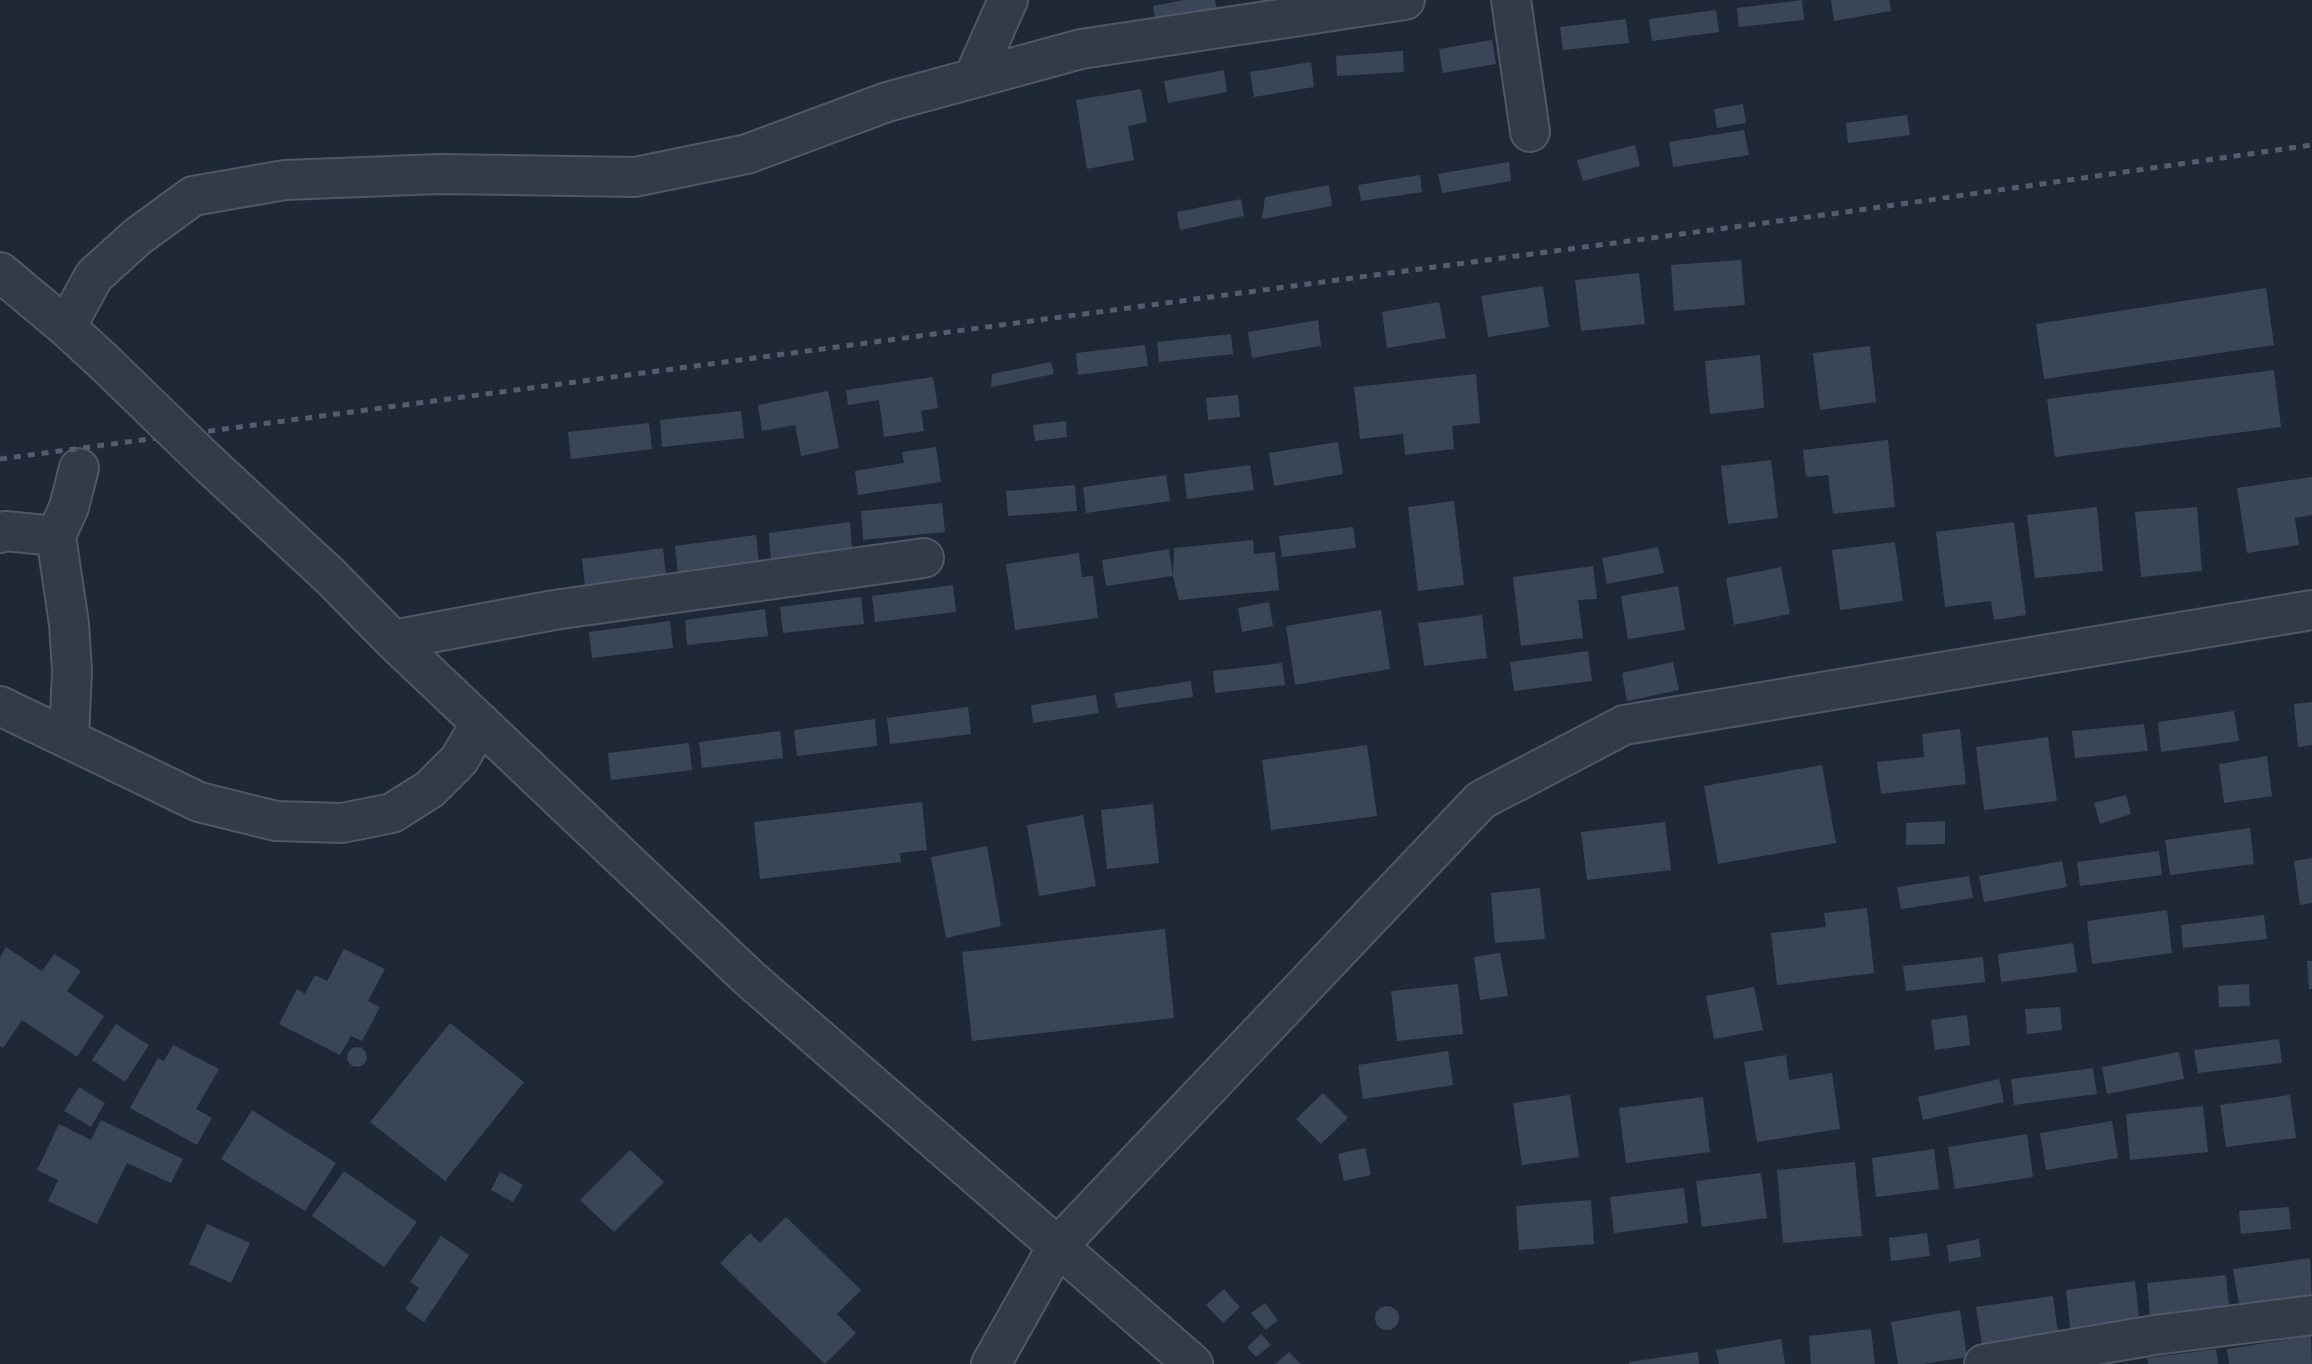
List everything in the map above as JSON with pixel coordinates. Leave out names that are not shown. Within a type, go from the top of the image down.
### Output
[{"type":"street","points":[[974,77],[1008,0]]},
{"type":"street","points":[[66,327],[94,276],[137,237],[193,197],[285,180],[440,174],[635,177],[747,154],[887,102],[1081,49],[1405,0]]},
{"type":"street","points":[[1511,0],[1530,132]]},
{"type":"street","points":[[0,272],[105,363],[748,978],[1193,1364]]},
{"type":"street","points":[[69,738],[72,671],[69,624],[56,536],[69,507],[79,468]]},
{"type":"street","points":[[0,533],[5,531],[56,536]]},
{"type":"street","points":[[393,640],[554,610],[924,558]]},
{"type":"street","points":[[991,1364],[1057,1247],[1481,800],[1624,725],[2312,610]]},
{"type":"street","points":[[0,706],[199,802],[276,821],[342,822],[391,813],[430,789],[459,760],[481,723]]},
{"type":"street","points":[[1984,1364],[2155,1335],[2312,1315]]},
{"type":"building","points":[[1184,0],[1215,0],[1219,18],[1157,29],[1153,6]]},
{"type":"building","points":[[1802,0],[1804,20],[1739,27],[1737,8]]},
{"type":"building","points":[[1831,0],[1889,0],[1891,11],[1834,21]]},
{"type":"building","points":[[1716,10],[1719,32],[1652,41],[1649,19]]},
{"type":"building","points":[[1626,19],[1629,43],[1563,50],[1560,27]]},
{"type":"building","points":[[1492,40],[1496,64],[1443,73],[1439,49]]},
{"type":"building","points":[[1403,51],[1404,72],[1337,76],[1336,56]]},
{"type":"building","points":[[1311,62],[1314,87],[1254,97],[1250,72]]},
{"type":"building","points":[[1224,70],[1227,92],[1168,103],[1164,81]]},
{"type":"building","points":[[1141,89],[1147,122],[1128,126],[1134,160],[1087,169],[1076,100]]},
{"type":"building","points":[[1743,104],[1746,123],[1717,128],[1714,109]]},
{"type":"building","points":[[1907,115],[1910,135],[1848,143],[1846,123]]},
{"type":"building","points":[[1744,130],[1749,155],[1673,167],[1669,142]]},
{"type":"building","points":[[1635,145],[1640,166],[1583,181],[1577,160]]},
{"type":"building","points":[[1509,162],[1511,181],[1442,193],[1438,174]]},
{"type":"building","points":[[1420,175],[1422,192],[1361,201],[1358,185]]},
{"type":"building","points":[[1329,185],[1332,206],[1262,219],[1265,197]]},
{"type":"building","points":[[1241,199],[1244,216],[1180,230],[1177,212]]},
{"type":"building","points":[[1741,260],[1745,305],[1674,311],[1671,265]]},
{"type":"building","points":[[1639,273],[1645,324],[1581,331],[1575,280]]},
{"type":"building","points":[[1543,286],[1549,327],[1488,337],[1481,296]]},
{"type":"building","points":[[2266,288],[2274,345],[2044,379],[2036,324]]},
{"type":"building","points":[[1439,302],[1446,338],[1387,348],[1382,312]]},
{"type":"building","points":[[1318,320],[1321,346],[1252,358],[1248,332]]},
{"type":"building","points":[[1231,334],[1233,354],[1159,362],[1157,342]]},
{"type":"building","points":[[1145,345],[1148,366],[1078,375],[1076,353]]},
{"type":"building","points":[[1870,346],[1876,402],[1820,410],[1813,353]]},
{"type":"building","points":[[1760,355],[1764,408],[1710,414],[1705,361]]},
{"type":"building","points":[[1051,362],[1054,374],[991,387],[992,374]]},
{"type":"building","points":[[2274,370],[2281,427],[2055,457],[2047,399]]},
{"type":"building","points":[[1476,374],[1480,423],[1452,426],[1454,449],[1405,455],[1403,434],[1360,439],[1354,387]]},
{"type":"building","points":[[933,377],[938,408],[921,411],[924,431],[884,437],[879,400],[848,405],[846,390]]},
{"type":"building","points":[[828,391],[839,448],[801,456],[795,425],[762,431],[758,405]]},
{"type":"building","points":[[1238,395],[1240,417],[1208,420],[1206,398]]},
{"type":"building","points":[[741,411],[744,438],[662,447],[660,420]]},
{"type":"building","points":[[1066,421],[1067,437],[1035,441],[1033,425]]},
{"type":"building","points":[[649,423],[652,449],[571,459],[568,432]]},
{"type":"building","points":[[1888,440],[1895,507],[1833,514],[1828,475],[1806,477],[1803,450]]},
{"type":"building","points":[[1338,442],[1343,474],[1274,486],[1269,453]]},
{"type":"building","points":[[936,447],[941,482],[858,495],[855,471],[904,463],[902,452]]},
{"type":"building","points":[[1771,460],[1778,518],[1728,524],[1721,466]]},
{"type":"building","points":[[1250,465],[1254,490],[1187,499],[1184,474]]},
{"type":"building","points":[[1166,475],[1170,501],[1086,513],[1083,487]]},
{"type":"building","points":[[2312,477],[2312,515],[2295,518],[2299,545],[2247,553],[2237,488]]},
{"type":"building","points":[[1075,485],[1077,511],[1008,516],[1006,491]]},
{"type":"building","points":[[1454,501],[1464,585],[1418,591],[1408,507]]},
{"type":"building","points":[[942,503],[945,532],[863,540],[861,511]]},
{"type":"building","points":[[2097,507],[2103,571],[2035,578],[2027,515]]},
{"type":"building","points":[[2197,507],[2202,571],[2141,577],[2135,512]]},
{"type":"building","points":[[850,522],[852,549],[771,560],[769,533]]},
{"type":"building","points":[[2014,522],[2026,615],[1994,620],[1991,601],[1945,607],[1936,532]]},
{"type":"building","points":[[1353,527],[1356,548],[1282,557],[1279,536]]},
{"type":"building","points":[[756,535],[759,562],[678,573],[675,546]]},
{"type":"building","points":[[1253,540],[1254,554],[1275,552],[1279,590],[1179,600],[1173,576],[1174,548]]},
{"type":"building","points":[[1895,542],[1903,601],[1840,610],[1832,550]]},
{"type":"building","points":[[1658,547],[1664,573],[1607,584],[1602,558]]},
{"type":"building","points":[[663,548],[666,574],[585,586],[582,559]]},
{"type":"building","points":[[1169,549],[1173,576],[1106,586],[1102,560]]},
{"type":"building","points":[[1079,553],[1082,577],[1093,576],[1098,618],[1015,630],[1006,564]]},
{"type":"building","points":[[1593,566],[1597,599],[1578,600],[1583,638],[1521,646],[1513,577]]},
{"type":"building","points":[[1781,567],[1790,614],[1734,625],[1726,578]]},
{"type":"building","points":[[953,585],[956,612],[875,622],[872,596]]},
{"type":"building","points":[[1678,586],[1685,630],[1628,639],[1621,596]]},
{"type":"building","points":[[861,597],[864,624],[783,633],[780,607]]},
{"type":"building","points":[[1269,602],[1273,626],[1242,632],[1238,608]]},
{"type":"building","points":[[765,609],[768,636],[687,645],[685,620]]},
{"type":"building","points":[[1381,610],[1390,669],[1295,685],[1286,626]]},
{"type":"building","points":[[1482,615],[1487,658],[1424,666],[1418,623]]},
{"type":"building","points":[[670,621],[673,648],[592,658],[589,632]]},
{"type":"building","points":[[1588,651],[1592,681],[1514,691],[1510,662]]},
{"type":"building","points":[[1673,662],[1679,690],[1627,701],[1622,673]]},
{"type":"building","points":[[1282,663],[1285,685],[1215,693],[1213,671]]},
{"type":"building","points":[[1191,681],[1193,697],[1117,708],[1114,693]]},
{"type":"building","points":[[1096,695],[1099,713],[1033,723],[1031,705]]},
{"type":"building","points":[[2312,702],[2312,745],[2298,747],[2294,704]]},
{"type":"building","points":[[968,707],[971,734],[890,744],[887,718]]},
{"type":"building","points":[[2234,711],[2239,741],[2161,752],[2158,722]]},
{"type":"building","points":[[875,719],[877,746],[797,756],[794,730]]},
{"type":"building","points":[[2144,724],[2148,751],[2075,758],[2072,731]]},
{"type":"building","points":[[1960,729],[1966,784],[1881,794],[1877,762],[1924,757],[1922,734]]},
{"type":"building","points":[[780,731],[783,758],[702,768],[699,742]]},
{"type":"building","points":[[2048,737],[2057,801],[1984,810],[1976,747]]},
{"type":"building","points":[[689,743],[692,770],[611,780],[608,753]]},
{"type":"building","points":[[1367,745],[1377,816],[1271,830],[1262,760]]},
{"type":"building","points":[[2267,756],[2272,796],[2224,803],[2219,764]]},
{"type":"building","points":[[1822,765],[1836,843],[1718,864],[1704,786]]},
{"type":"building","points":[[2126,795],[2131,814],[2100,824],[2094,803]]},
{"type":"building","points":[[922,802],[927,850],[900,853],[901,862],[760,879],[754,822]]},
{"type":"building","points":[[1153,804],[1159,863],[1107,869],[1101,810]]},
{"type":"building","points":[[1083,815],[1096,886],[1039,896],[1027,825]]},
{"type":"building","points":[[1945,821],[1945,844],[1906,845],[1906,823]]},
{"type":"building","points":[[1665,822],[1671,870],[1587,880],[1581,832]]},
{"type":"building","points":[[2250,828],[2254,864],[2170,875],[2165,840]]},
{"type":"building","points":[[987,846],[1001,926],[946,938],[931,857]]},
{"type":"building","points":[[2159,851],[2162,875],[2080,886],[2077,862]]},
{"type":"building","points":[[2312,858],[2312,903],[2300,905],[2294,861]]},
{"type":"building","points":[[2062,861],[2067,887],[1984,902],[1979,876]]},
{"type":"building","points":[[1969,876],[1973,898],[1901,909],[1897,887]]},
{"type":"building","points":[[1540,888],[1545,939],[1495,943],[1491,893]]},
{"type":"building","points":[[1867,908],[1874,973],[1777,985],[1771,933],[1826,927],[1824,913]]},
{"type":"building","points":[[2167,910],[2172,953],[2092,964],[2087,921]]},
{"type":"building","points":[[2264,915],[2267,939],[2183,948],[2181,925]]},
{"type":"building","points":[[1165,929],[1174,1018],[972,1041],[962,952]]},
{"type":"building","points":[[2073,943],[2077,972],[2001,982],[1998,954]]},
{"type":"building","points":[[6,947],[42,971],[54,954],[81,971],[67,991],[104,1016],[77,1057],[22,1020],[3,1048],[0,1046],[0,957]]},
{"type":"building","points":[[344,949],[385,969],[368,1001],[380,1007],[362,1041],[351,1036],[340,1055],[279,1024],[297,989],[305,994],[315,975],[327,981]]},
{"type":"building","points":[[1500,953],[1508,996],[1480,1000],[1474,957]]},
{"type":"building","points":[[1983,957],[1985,982],[1906,991],[1903,966]]},
{"type":"building","points":[[2307,961],[2312,961],[2312,989],[2309,989]]},
{"type":"building","points":[[1458,984],[1463,1034],[1397,1041],[1391,991]]},
{"type":"building","points":[[2249,984],[2250,1006],[2219,1007],[2218,986]]},
{"type":"building","points":[[1754,987],[1763,1030],[1714,1039],[1706,996]]},
{"type":"building","points":[[2060,1007],[2062,1030],[2027,1034],[2025,1009]]},
{"type":"building","points":[[1967,1015],[1970,1045],[1935,1050],[1931,1020]]},
{"type":"building","points":[[450,1023],[524,1082],[445,1181],[370,1122]]},
{"type":"building","points":[[116,1024],[149,1045],[125,1082],[92,1060]]},
{"type":"building","points":[[2279,1039],[2282,1063],[2198,1073],[2194,1050]]},
{"type":"building","points":[[173,1045],[219,1069],[196,1109],[212,1118],[197,1145],[130,1108],[158,1058],[164,1061]]},
{"type":"building","points":[[357,1047],[364,1050],[367,1057],[364,1064],[357,1067],[350,1064],[347,1057],[350,1050]]},
{"type":"building","points":[[1448,1051],[1453,1085],[1363,1099],[1358,1065]]},
{"type":"building","points":[[2179,1052],[2184,1079],[2107,1094],[2102,1067]]},
{"type":"building","points":[[1786,1055],[1789,1080],[1832,1073],[1840,1129],[1757,1142],[1744,1062]]},
{"type":"building","points":[[2093,1068],[2097,1094],[2014,1105],[2011,1079]]},
{"type":"building","points":[[1999,1079],[2004,1102],[1923,1120],[1918,1097]]},
{"type":"building","points":[[79,1087],[105,1103],[91,1127],[64,1111]]},
{"type":"building","points":[[1323,1093],[1348,1118],[1321,1144],[1296,1119]]},
{"type":"building","points":[[1570,1095],[1579,1157],[1522,1165],[1513,1103]]},
{"type":"building","points":[[2290,1095],[2296,1138],[2226,1147],[2220,1105]]},
{"type":"building","points":[[1703,1097],[1710,1152],[1626,1163],[1619,1108]]},
{"type":"building","points":[[2203,1106],[2208,1152],[2130,1160],[2126,1114]]},
{"type":"building","points":[[252,1110],[336,1163],[305,1211],[221,1159]]},
{"type":"building","points":[[101,1120],[183,1159],[171,1183],[127,1163],[97,1224],[48,1201],[58,1180],[37,1170],[59,1124],[91,1140]]},
{"type":"building","points":[[2112,1121],[2118,1158],[2046,1170],[2040,1133]]},
{"type":"building","points":[[2027,1134],[2033,1177],[1955,1189],[1948,1147]]},
{"type":"building","points":[[1365,1148],[1371,1175],[1344,1181],[1338,1154]]},
{"type":"building","points":[[1934,1149],[1939,1189],[1876,1197],[1872,1158]]},
{"type":"building","points":[[630,1150],[664,1182],[614,1232],[580,1200]]},
{"type":"building","points":[[1855,1162],[1862,1236],[1783,1243],[1777,1170]]},
{"type":"building","points":[[344,1171],[417,1222],[384,1267],[312,1216]]},
{"type":"building","points":[[500,1172],[523,1185],[513,1202],[491,1190]]},
{"type":"building","points":[[1761,1173],[1767,1218],[1702,1227],[1696,1181]]},
{"type":"building","points":[[1684,1188],[1688,1223],[1614,1233],[1610,1197]]},
{"type":"building","points":[[1591,1200],[1594,1244],[1519,1250],[1516,1206]]},
{"type":"building","points":[[2289,1207],[2291,1229],[2241,1234],[2239,1211]]},
{"type":"building","points":[[786,1217],[861,1290],[837,1314],[856,1333],[825,1364],[720,1263],[750,1233],[760,1243]]},
{"type":"building","points":[[207,1224],[250,1243],[231,1283],[189,1264]]},
{"type":"building","points":[[1927,1233],[1930,1256],[1891,1261],[1889,1238]]},
{"type":"building","points":[[441,1236],[469,1255],[424,1322],[405,1309],[419,1288],[410,1282]]},
{"type":"building","points":[[1979,1239],[1981,1257],[1949,1262],[1947,1245]]},
{"type":"building","points":[[2310,1258],[2312,1305],[2241,1316],[2233,1269]]},
{"type":"building","points":[[2226,1275],[2230,1318],[2151,1327],[2147,1283]]},
{"type":"building","points":[[2135,1281],[2140,1326],[2071,1335],[2066,1290]]},
{"type":"building","points":[[1224,1289],[1240,1307],[1223,1323],[1206,1305]]},
{"type":"building","points":[[2053,1296],[2059,1340],[1983,1351],[1976,1307]]},
{"type":"building","points":[[1265,1303],[1278,1320],[1266,1330],[1251,1313]]},
{"type":"building","points":[[1387,1306],[1396,1309],[1399,1318],[1396,1327],[1387,1330],[1378,1327],[1375,1318],[1378,1309]]},
{"type":"building","points":[[1960,1310],[1967,1357],[1923,1364],[1898,1364],[1891,1322]]},
{"type":"building","points":[[1871,1329],[1875,1364],[1811,1364],[1809,1336]]},
{"type":"building","points":[[1261,1334],[1271,1345],[1256,1357],[1247,1347]]},
{"type":"building","points":[[2311,1336],[2312,1364],[2229,1364],[2227,1349]]},
{"type":"building","points":[[1781,1339],[1785,1364],[1719,1364],[1716,1350]]},
{"type":"building","points":[[2216,1349],[2218,1364],[2148,1364],[2147,1358]]},
{"type":"building","points":[[1289,1352],[1301,1364],[1275,1364]]},
{"type":"building","points":[[1698,1352],[1699,1364],[1629,1364],[1629,1362]]},
{"type":"railway","points":[[0,459],[1846,212],[2312,145]]}]
